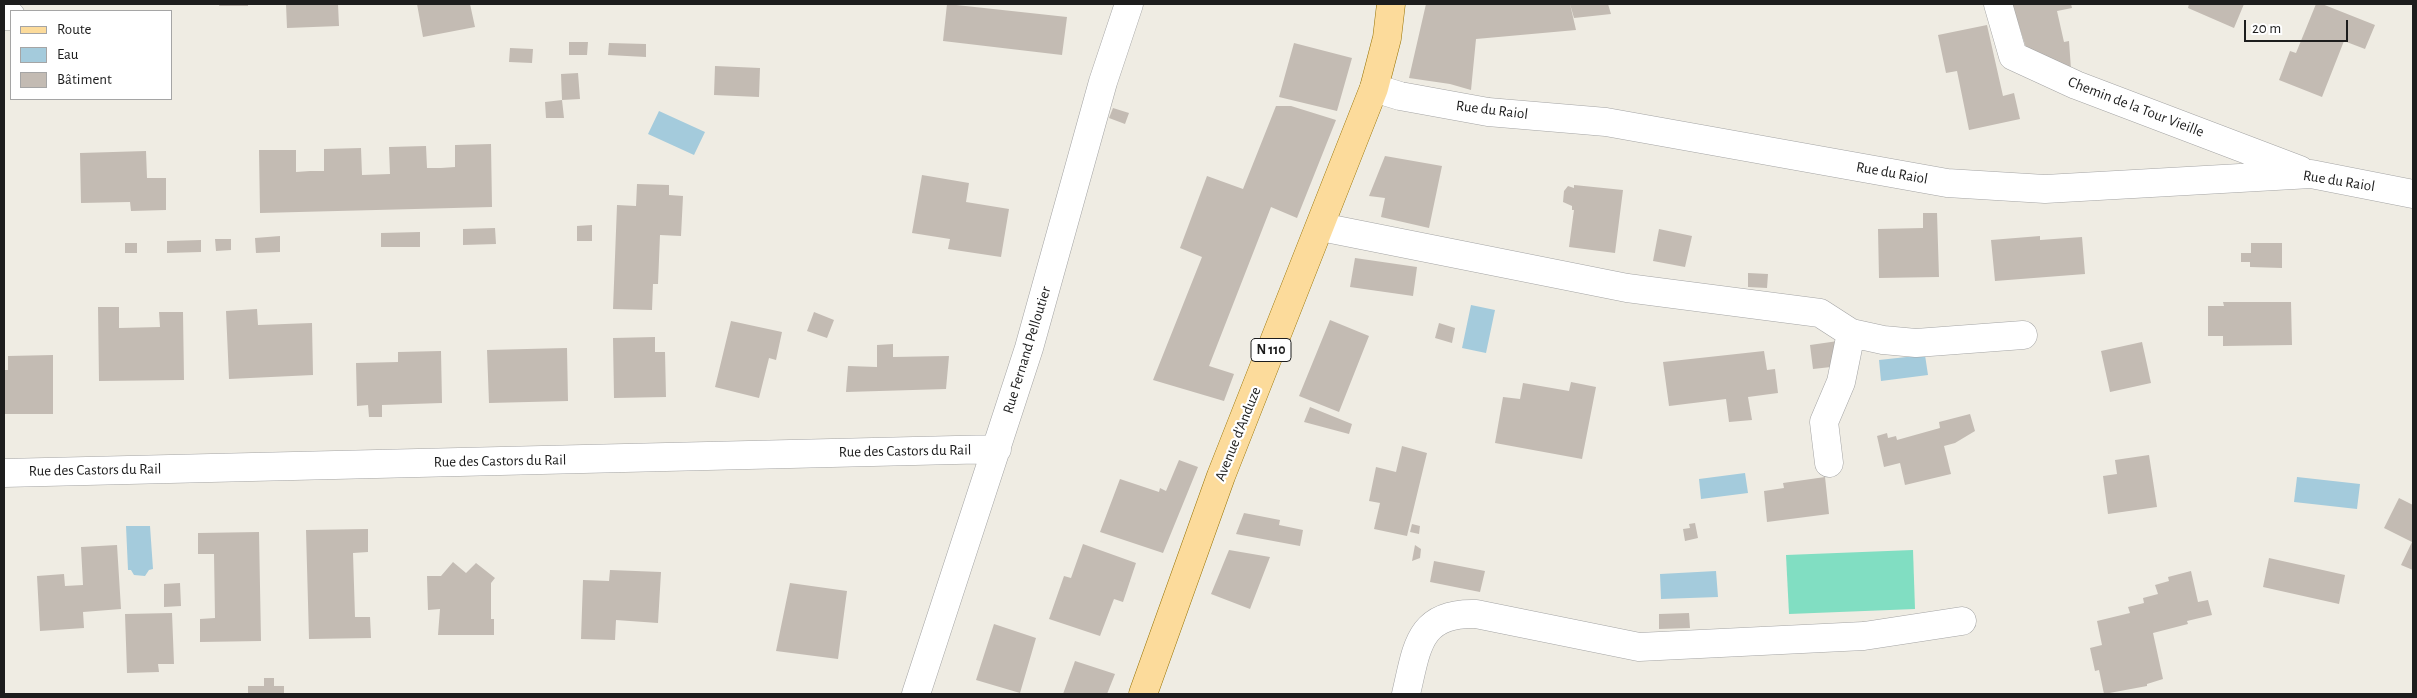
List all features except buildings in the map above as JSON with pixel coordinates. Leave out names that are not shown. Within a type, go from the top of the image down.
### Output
[{"type":"main road","name":"Avenue d'Anduze","points":[[1143,694],[1221,476],[1321,227],[1374,88],[1387,38],[1391,4]]},
{"type":"street","name":"Rue Fernand Pelloutier","points":[[916,694],[1029,348],[1103,82],[1129,4]]},
{"type":"street","name":"Chemin de la Tour Vieille","points":[[1998,4],[2013,56],[2076,85],[2311,174]]},
{"type":"street","name":"Rue du Raiol","points":[[1374,88],[1400,96],[1488,112],[1606,122],[1947,183],[2046,188],[2311,174],[2413,194]]},
{"type":"street","points":[[1321,227],[1627,288],[1820,313],[1852,333],[1883,340],[1916,343],[2023,335]]},
{"type":"street","points":[[1829,463],[1824,422],[1841,382],[1852,333]]},
{"type":"street","name":"Rue des Castors du Rail","points":[[4,472],[997,448]]},
{"type":"street","points":[[1406,694],[1416,652],[1427,628],[1442,619],[1460,613],[1476,614],[1639,647],[1864,636],[1962,621]]},
{"type":"green space","points":[[1913,550],[1915,609],[1789,614],[1786,555]]},
{"type":"water","points":[[659,111],[705,132],[694,155],[648,134]]},
{"type":"water","points":[[1471,305],[1495,310],[1486,353],[1462,348]]},
{"type":"water","points":[[1925,355],[1928,375],[1881,381],[1879,360]]},
{"type":"water","points":[[1745,473],[1748,493],[1701,499],[1699,479]]},
{"type":"water","points":[[2297,477],[2360,484],[2357,509],[2294,502]]},
{"type":"water","points":[[126,526],[150,526],[153,569],[149,570],[145,576],[134,575],[131,570],[128,570]]},
{"type":"water","points":[[1716,571],[1718,597],[1661,599],[1660,574]]}]
